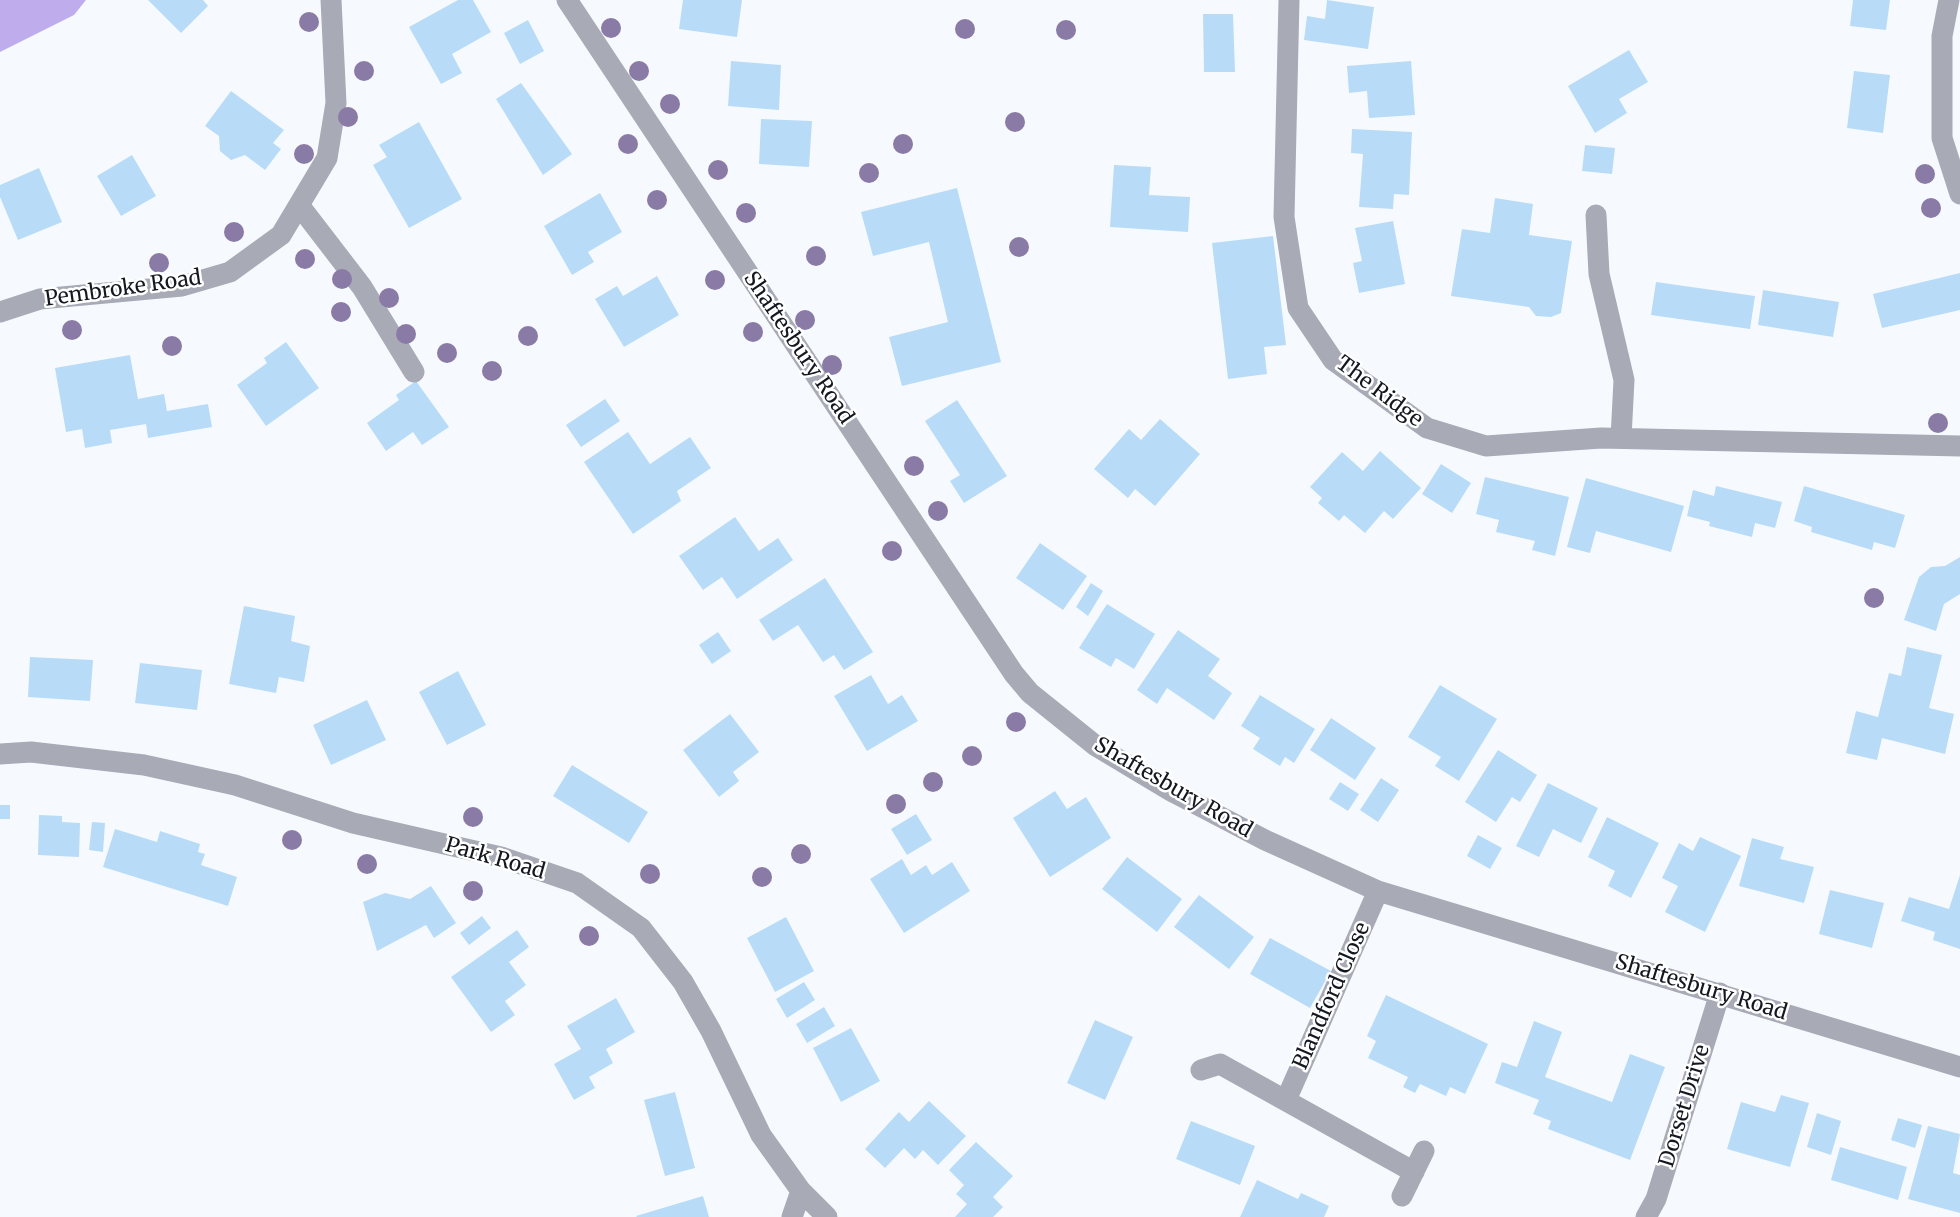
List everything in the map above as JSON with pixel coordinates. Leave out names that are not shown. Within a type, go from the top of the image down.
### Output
[{"type":"street","name":"Pembroke Road","points":[[0,312],[40,299],[182,286],[230,272],[281,235],[327,158],[336,103],[331,0]]},
{"type":"street","name":"Shaftesbury Road","points":[[567,0],[1030,693],[1096,746],[1171,791],[1265,840],[1377,891],[1960,1067]]},
{"type":"street","name":"The Ridge","points":[[1289,0],[1284,217],[1298,308],[1333,360],[1427,428],[1486,446],[1621,438],[1960,446]]},
{"type":"street","points":[[1949,0],[1942,36],[1942,138],[1960,194]]},
{"type":"street","points":[[299,205],[362,287],[414,372]]},
{"type":"street","points":[[1596,215],[1599,274],[1624,380],[1621,438]]},
{"type":"street","name":"Park Road","points":[[0,754],[31,752],[144,765],[235,785],[353,823],[501,857],[577,883],[640,928],[683,982],[711,1031],[761,1135],[801,1191],[827,1217]]},
{"type":"street","name":"Blandford Close","points":[[1286,1100],[1377,891]]},
{"type":"street","name":"Dorset Drive","points":[[1646,1217],[1656,1199],[1720,993]]},
{"type":"street","points":[[1201,1070],[1220,1065],[1413,1172]]},
{"type":"street","points":[[1402,1196],[1424,1151]]},
{"type":"street","points":[[792,1217],[801,1191]]},
{"type":"shaded area","points":[[0,0],[86,0],[74,15],[0,52]]},
{"type":"building","points":[[148,0],[203,0],[208,6],[181,33]]},
{"type":"building","points":[[458,0],[473,0],[491,32],[452,54],[462,73],[441,84],[409,27]]},
{"type":"building","points":[[683,0],[742,0],[737,37],[679,29]]},
{"type":"building","points":[[1327,0],[1374,7],[1368,49],[1304,40],[1307,16],[1325,19]]},
{"type":"building","points":[[1853,0],[1890,0],[1886,30],[1850,26]]},
{"type":"building","points":[[1203,14],[1233,14],[1235,72],[1204,72]]},
{"type":"building","points":[[528,20],[544,51],[520,64],[504,33]]},
{"type":"building","points":[[1629,50],[1648,82],[1619,99],[1627,113],[1595,133],[1568,86]]},
{"type":"building","points":[[731,61],[781,65],[779,110],[728,106]]},
{"type":"building","points":[[1411,61],[1415,115],[1369,118],[1367,91],[1349,93],[1347,66]]},
{"type":"building","points":[[1854,71],[1890,75],[1883,133],[1847,128]]},
{"type":"building","points":[[521,83],[572,154],[543,175],[496,99]]},
{"type":"building","points":[[231,91],[284,130],[273,143],[281,149],[265,170],[245,155],[231,160],[220,151],[219,136],[205,126]]},
{"type":"building","points":[[761,119],[812,121],[809,167],[759,164]]},
{"type":"building","points":[[419,122],[462,199],[409,228],[373,165],[387,157],[379,145]]},
{"type":"building","points":[[1352,129],[1412,132],[1409,195],[1394,194],[1393,209],[1359,207],[1363,154],[1351,153]]},
{"type":"building","points":[[1585,145],[1615,148],[1612,174],[1582,171]]},
{"type":"building","points":[[132,155],[156,196],[121,216],[97,176]]},
{"type":"building","points":[[1114,165],[1151,167],[1149,195],[1190,197],[1188,232],[1110,227]]},
{"type":"building","points":[[39,168],[62,222],[18,240],[0,197],[0,185]]},
{"type":"building","points":[[957,188],[1001,362],[902,386],[889,337],[948,322],[929,242],[873,256],[861,212]]},
{"type":"building","points":[[600,193],[622,232],[588,252],[594,262],[572,275],[544,226]]},
{"type":"building","points":[[1495,198],[1533,204],[1529,235],[1572,241],[1561,313],[1551,317],[1536,316],[1529,307],[1451,296],[1462,229],[1490,233]]},
{"type":"building","points":[[1393,221],[1405,284],[1359,293],[1353,263],[1362,261],[1355,228]]},
{"type":"building","points":[[1273,236],[1286,345],[1264,347],[1267,374],[1228,379],[1212,243]]},
{"type":"building","points":[[1960,273],[1960,310],[1882,328],[1873,294]]},
{"type":"building","points":[[657,276],[679,315],[624,347],[595,299],[617,286],[623,296]]},
{"type":"building","points":[[1656,282],[1755,296],[1750,329],[1651,315]]},
{"type":"building","points":[[1763,290],[1839,302],[1833,337],[1758,325]]},
{"type":"building","points":[[286,342],[319,388],[266,426],[237,385],[267,363],[264,358]]},
{"type":"building","points":[[130,355],[138,399],[164,394],[167,411],[208,404],[212,427],[148,438],[146,424],[110,430],[112,443],[85,448],[82,429],[66,432],[55,368]]},
{"type":"building","points":[[416,381],[449,427],[422,445],[413,432],[386,451],[367,423],[399,400],[396,395]]},
{"type":"building","points":[[605,399],[620,421],[581,447],[566,425]]},
{"type":"building","points":[[957,400],[1007,476],[964,503],[950,481],[960,475],[925,421]]},
{"type":"building","points":[[1160,419],[1200,454],[1155,506],[1135,489],[1128,498],[1094,469],[1129,429],[1141,440]]},
{"type":"building","points":[[628,432],[650,464],[690,437],[711,468],[677,491],[681,501],[633,534],[584,462]]},
{"type":"building","points":[[1380,451],[1421,488],[1393,519],[1384,511],[1365,533],[1344,515],[1339,521],[1318,503],[1322,498],[1310,487],[1342,452],[1363,471]]},
{"type":"building","points":[[1441,464],[1471,483],[1452,513],[1422,494]]},
{"type":"building","points":[[1485,477],[1569,497],[1555,556],[1532,550],[1535,541],[1496,532],[1499,520],[1476,514]]},
{"type":"building","points":[[1586,478],[1684,506],[1671,552],[1596,531],[1590,553],[1567,547]]},
{"type":"building","points":[[1716,486],[1782,502],[1775,528],[1755,523],[1752,537],[1709,526],[1710,522],[1687,516],[1693,490],[1714,496]]},
{"type":"building","points":[[1804,486],[1905,515],[1895,548],[1874,542],[1872,550],[1811,532],[1812,527],[1794,521]]},
{"type":"building","points":[[735,517],[759,551],[778,538],[793,560],[737,599],[722,577],[703,590],[679,556]]},
{"type":"building","points":[[1040,543],[1087,576],[1063,610],[1016,578]]},
{"type":"building","points":[[1960,557],[1960,594],[1944,604],[1936,631],[1904,620],[1919,577],[1931,567],[1945,566]]},
{"type":"building","points":[[825,578],[873,652],[844,670],[834,655],[823,662],[798,625],[773,641],[759,620]]},
{"type":"building","points":[[1091,583],[1103,591],[1088,616],[1076,607]]},
{"type":"building","points":[[1107,604],[1155,634],[1134,669],[1116,658],[1111,667],[1079,648]]},
{"type":"building","points":[[244,606],[295,616],[291,641],[310,646],[304,682],[279,677],[276,693],[229,684]]},
{"type":"building","points":[[1178,630],[1220,659],[1208,676],[1232,693],[1214,720],[1167,688],[1157,704],[1137,690]]},
{"type":"building","points":[[718,632],[731,651],[712,664],[699,645]]},
{"type":"building","points":[[1907,647],[1942,655],[1929,708],[1954,714],[1945,754],[1882,738],[1877,760],[1846,753],[1856,711],[1878,717],[1889,673],[1901,676]]},
{"type":"building","points":[[30,657],[93,660],[90,701],[28,697]]},
{"type":"building","points":[[140,663],[202,670],[197,710],[135,703]]},
{"type":"building","points":[[458,671],[486,725],[447,745],[419,692]]},
{"type":"building","points":[[871,675],[888,704],[902,695],[918,721],[867,751],[834,696]]},
{"type":"building","points":[[1440,685],[1497,719],[1459,781],[1435,766],[1441,757],[1408,737]]},
{"type":"building","points":[[1260,695],[1315,729],[1294,763],[1285,757],[1280,766],[1253,749],[1260,738],[1241,726]]},
{"type":"building","points":[[367,700],[386,740],[331,765],[313,725]]},
{"type":"building","points":[[730,714],[759,752],[733,772],[739,781],[719,797],[683,750]]},
{"type":"building","points":[[1331,718],[1376,748],[1355,780],[1310,750]]},
{"type":"building","points":[[1498,750],[1537,775],[1520,802],[1512,797],[1496,822],[1465,802]]},
{"type":"building","points":[[572,765],[648,812],[629,843],[553,796]]},
{"type":"building","points":[[1381,778],[1399,790],[1378,822],[1360,810]]},
{"type":"building","points":[[1340,782],[1359,794],[1348,811],[1329,799]]},
{"type":"building","points":[[1548,783],[1598,808],[1581,843],[1553,829],[1539,857],[1516,846]]},
{"type":"building","points":[[1055,791],[1067,809],[1086,797],[1111,838],[1050,877],[1013,818]]},
{"type":"building","points":[[0,805],[10,805],[10,819],[0,819]]},
{"type":"building","points":[[916,814],[932,840],[907,855],[891,829]]},
{"type":"building","points":[[39,815],[62,816],[62,822],[80,823],[79,857],[38,855]]},
{"type":"building","points":[[1607,817],[1659,843],[1631,898],[1608,886],[1615,871],[1588,857]]},
{"type":"building","points":[[92,822],[105,823],[103,852],[89,850]]},
{"type":"building","points":[[115,829],[157,842],[160,831],[200,844],[198,852],[205,854],[201,865],[237,877],[228,906],[103,867]]},
{"type":"building","points":[[1478,835],[1502,848],[1490,869],[1467,856]]},
{"type":"building","points":[[1700,837],[1741,856],[1705,932],[1665,912],[1678,886],[1662,878],[1679,843],[1693,851]]},
{"type":"building","points":[[1752,838],[1784,847],[1780,859],[1814,867],[1804,903],[1739,886]]},
{"type":"building","points":[[1127,857],[1182,899],[1157,932],[1102,889]]},
{"type":"building","points":[[902,859],[911,875],[926,865],[932,875],[952,862],[970,891],[904,933],[870,879]]},
{"type":"building","points":[[1960,875],[1960,949],[1933,940],[1935,932],[1901,921],[1909,897],[1949,909]]},
{"type":"building","points":[[431,886],[456,923],[434,938],[426,925],[377,951],[363,902],[385,893],[410,899]]},
{"type":"building","points":[[1830,890],[1884,903],[1872,948],[1819,934]]},
{"type":"building","points":[[1199,895],[1254,937],[1229,969],[1174,927]]},
{"type":"building","points":[[482,916],[491,928],[469,945],[460,933]]},
{"type":"building","points":[[786,917],[814,971],[775,992],[747,938]]},
{"type":"building","points":[[517,930],[529,947],[509,962],[526,985],[505,1001],[515,1015],[491,1032],[451,977]]},
{"type":"building","points":[[1270,938],[1331,971],[1310,1008],[1250,974]]},
{"type":"building","points":[[804,982],[815,1000],[787,1018],[776,999]]},
{"type":"building","points":[[1386,995],[1488,1044],[1465,1094],[1450,1087],[1446,1096],[1420,1084],[1415,1093],[1403,1087],[1408,1077],[1368,1058],[1376,1041],[1367,1036]]},
{"type":"building","points":[[616,998],[635,1032],[606,1049],[613,1063],[589,1077],[595,1088],[574,1100],[554,1064],[581,1049],[567,1026]]},
{"type":"building","points":[[824,1007],[835,1026],[807,1043],[796,1024]]},
{"type":"building","points":[[1095,1020],[1133,1037],[1105,1100],[1067,1083]]},
{"type":"building","points":[[1534,1021],[1562,1032],[1545,1077],[1612,1102],[1630,1054],[1665,1067],[1630,1160],[1548,1129],[1551,1121],[1533,1114],[1539,1100],[1495,1083],[1502,1062],[1517,1067]]},
{"type":"building","points":[[851,1028],[880,1081],[841,1102],[813,1048]]},
{"type":"building","points":[[675,1092],[695,1168],[665,1176],[644,1100]]},
{"type":"building","points":[[1781,1095],[1809,1103],[1790,1167],[1727,1149],[1741,1102],[1775,1112]]},
{"type":"building","points":[[929,1101],[966,1136],[938,1165],[923,1150],[915,1159],[904,1148],[885,1168],[865,1149],[899,1112],[909,1122]]},
{"type":"building","points":[[1817,1113],[1841,1121],[1831,1155],[1807,1147]]},
{"type":"building","points":[[1898,1118],[1922,1125],[1915,1148],[1891,1140]]},
{"type":"building","points":[[1191,1121],[1255,1146],[1240,1185],[1176,1159]]},
{"type":"building","points":[[1928,1126],[1960,1134],[1953,1173],[1960,1175],[1960,1213],[1908,1199]]},
{"type":"building","points":[[976,1142],[1013,1176],[993,1197],[1003,1207],[993,1217],[955,1217],[967,1204],[956,1194],[964,1185],[949,1170]]},
{"type":"building","points":[[1840,1147],[1907,1167],[1898,1200],[1831,1180]]},
{"type":"building","points":[[1257,1180],[1298,1199],[1301,1193],[1329,1206],[1324,1217],[1240,1217]]},
{"type":"building","points":[[703,1196],[709,1217],[636,1216]]}]
